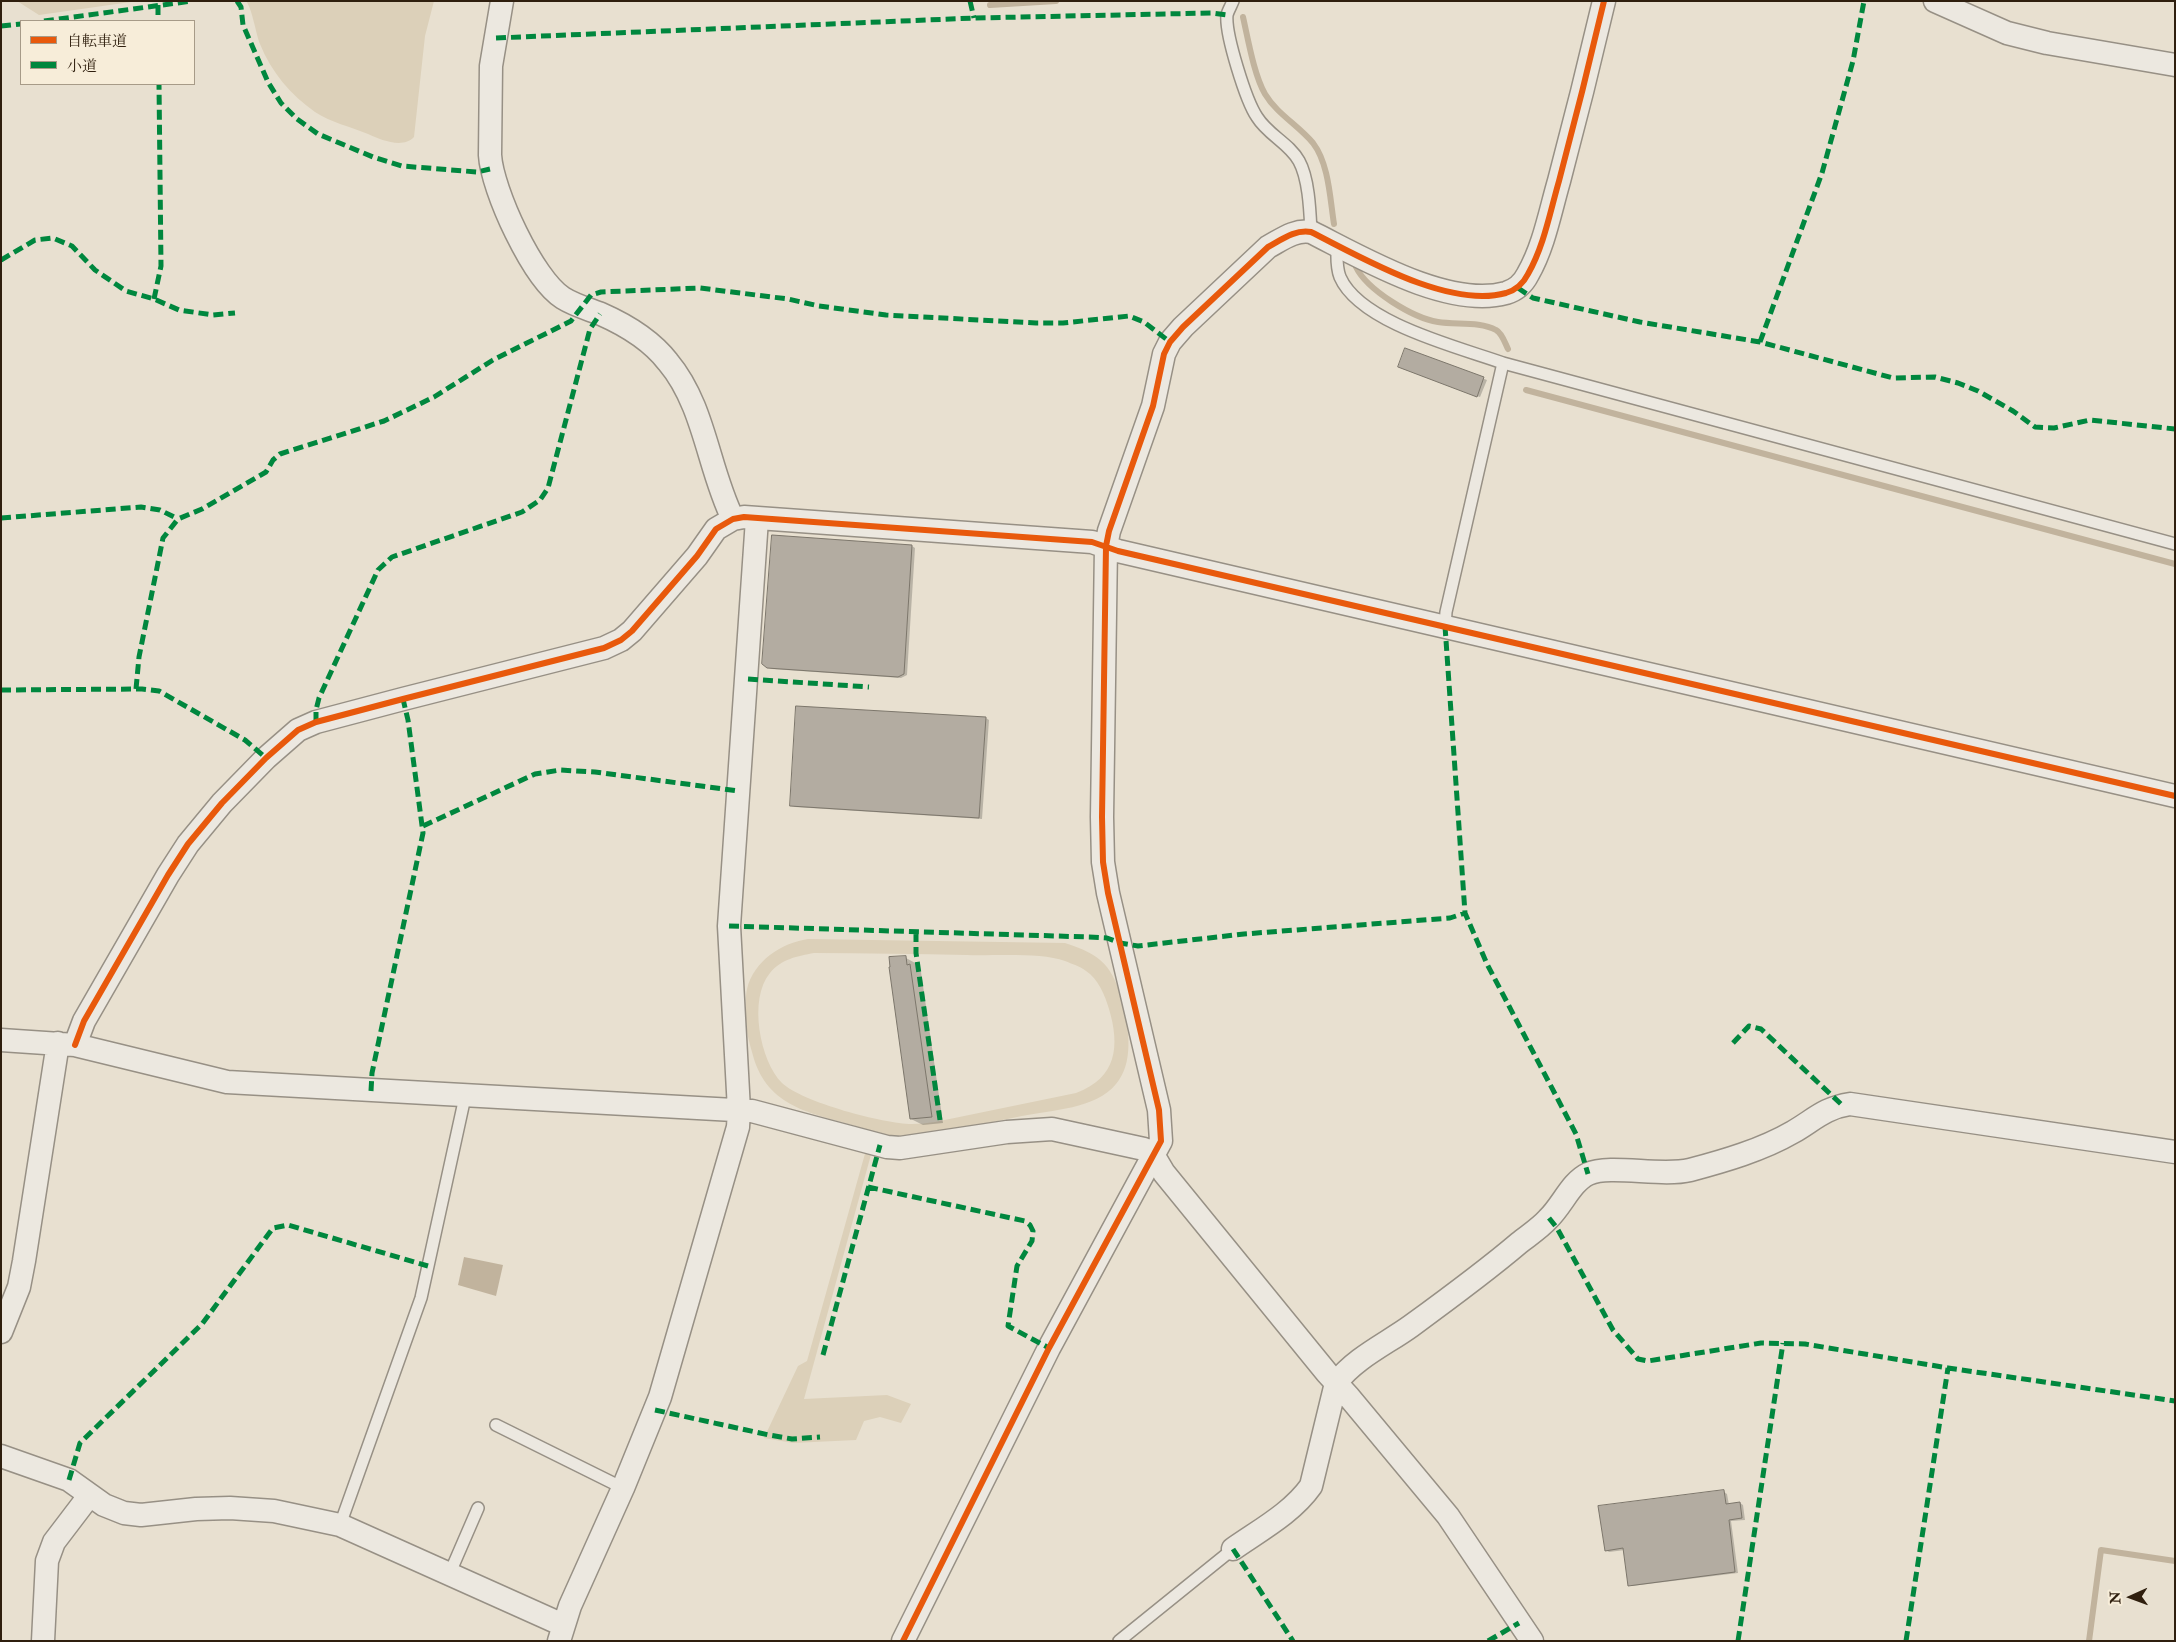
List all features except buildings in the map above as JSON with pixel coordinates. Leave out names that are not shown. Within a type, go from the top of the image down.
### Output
[{"type":"street","points":[[502,1],[491,66],[490,169],[507,213],[527,252],[554,291],[581,307],[629,327],[668,362],[684,385],[733,519]]},
{"type":"street","points":[[903,1641],[1049,1348],[1161,1140],[1159,1110],[1108,893],[1104,862],[1102,817],[1106,546],[1109,531],[1153,406],[1164,354],[1170,342],[1183,327],[1268,247],[1304,231],[1311,232],[1406,278],[1436,288],[1488,296],[1506,293],[1518,288],[1528,274],[1542,240],[1581,98],[1604,1]]},
{"type":"street","points":[[1935,1],[2007,33],[2048,43],[2175,65]]},
{"type":"street","points":[[1,1332],[18,1287],[24,1261],[67,1044],[84,1021],[168,875],[188,844],[222,803],[266,758],[298,730],[316,722],[604,648],[621,640],[632,631],[698,556],[716,529],[733,519],[757,519],[1092,542],[1118,551],[2175,796]]},
{"type":"street","points":[[1,1456],[69,1480],[104,1505],[124,1513],[140,1515],[196,1509],[230,1508],[274,1511],[340,1525],[449,1575],[561,1633],[660,1397],[738,1127],[739,1110],[729,926],[757,519]]},
{"type":"street","points":[[1,1040],[67,1044],[227,1082],[465,1097],[752,1111],[887,1147],[908,1147],[1007,1132],[1052,1129],[1144,1149],[1154,1156],[1164,1173],[1448,1516],[1532,1641]]},
{"type":"street","points":[[1233,1549],[1288,1510],[1304,1496],[1311,1486],[1336,1383],[1346,1371],[1418,1321],[1503,1257],[1549,1218],[1575,1186],[1588,1174],[1608,1171],[1664,1173],[1688,1170],[1738,1156],[1792,1132],[1835,1106],[1850,1104],[2175,1152]]},
{"type":"street","points":[[42,1641],[47,1561],[54,1542],[89,1496]]},
{"type":"lane","points":[[1233,1],[1227,15],[1228,29],[1243,83],[1257,118],[1291,150],[1299,161],[1309,206],[1311,232]]},
{"type":"lane","points":[[1337,246],[1337,261],[1341,278],[1356,299],[1368,309],[1402,326],[1503,363],[2175,544]]},
{"type":"lane","points":[[1445,626],[1448,602],[1503,363]]},
{"type":"lane","points":[[340,1525],[421,1298],[465,1097]]},
{"type":"lane","points":[[496,1425],[623,1488]]},
{"type":"lane","points":[[449,1575],[478,1508]]},
{"type":"lane","points":[[1119,1641],[1233,1549]]},
{"type":"shaded area","points":[[17,1],[138,1],[39,15]]},
{"type":"shaded area","points":[[246,1],[434,1],[425,36],[414,137],[409,141],[398,143],[385,141],[327,119],[306,105],[290,90],[270,64],[260,44]]},
{"type":"shaded area","points":[[808,939],[1065,943],[1088,952],[1097,958],[1110,971],[1115,980],[1127,1024],[1128,1056],[1126,1066],[1116,1084],[1097,1099],[1085,1104],[919,1137],[889,1136],[819,1116],[790,1104],[777,1095],[767,1084],[758,1070],[746,1023],[747,989],[756,970],[770,955],[798,941]],"holes":[[[814,953],[1030,955],[1065,961],[1090,974],[1103,993],[1109,1009],[1114,1036],[1112,1059],[1100,1079],[1090,1087],[1076,1093],[935,1122],[899,1123],[844,1111],[807,1097],[782,1083],[774,1073],[768,1060],[759,1030],[758,1013],[760,998],[763,984],[770,973],[785,961]]]},
{"type":"shaded area","points":[[866,1150],[872,1151],[804,1399],[887,1395],[911,1404],[901,1423],[880,1417],[864,1421],[856,1440],[793,1443],[764,1438],[798,1366],[807,1361]]},
{"type":"shaded area","points":[[464,1257],[503,1265],[496,1296],[458,1285]]},
{"type":"waterway","points":[[990,5],[1056,1]]},
{"type":"waterway","points":[[1243,17],[1249,46],[1265,94],[1275,108],[1307,137],[1318,151],[1326,171],[1334,224]]},
{"type":"waterway","points":[[1356,267],[1370,285],[1404,309],[1438,322],[1475,324],[1490,327],[1500,333],[1508,349]]},
{"type":"waterway","points":[[1526,390],[2175,564]]},
{"type":"waterway","points":[[2089,1641],[2101,1550],[2175,1561]]},
{"type":"marked path","points":[[51,20],[192,1]]},
{"type":"marked path","points":[[237,1],[241,7],[243,25],[268,82],[281,103],[297,119],[318,134],[373,157],[402,166],[477,172],[490,169]]},
{"type":"marked path","points":[[970,1],[974,18]]},
{"type":"marked path","points":[[1760,342],[1822,173],[1853,61],[1864,1]]},
{"type":"marked path","points":[[158,5],[158,20]]},
{"type":"marked path","points":[[496,38],[974,18],[1212,13],[1227,15]]},
{"type":"marked path","points":[[1,26],[20,24]]},
{"type":"marked path","points":[[154,299],[161,266],[159,85]]},
{"type":"marked path","points":[[1,260],[35,240],[53,238],[72,246],[95,270],[126,291],[154,299],[179,310],[213,315],[235,313]]},
{"type":"marked path","points":[[136,689],[139,657],[163,538],[178,519],[202,509],[266,472],[273,460],[280,454],[384,421],[434,397],[493,360],[571,321],[591,295],[601,292],[700,288],[788,299],[819,306],[886,315],[1036,323],[1063,323],[1129,316],[1144,322],[1170,342]]},
{"type":"marked path","points":[[1518,288],[1533,298],[1640,322],[1760,342],[1893,378],[1935,377],[1958,383],[1978,391],[2013,411],[2035,427],[2054,428],[2090,420],[2175,429]]},
{"type":"marked path","points":[[316,722],[319,698],[378,570],[392,557],[522,512],[540,500],[548,488],[590,329],[600,314]]},
{"type":"marked path","points":[[1,518],[141,507],[160,510],[178,519]]},
{"type":"marked path","points":[[1445,626],[1465,913],[1487,964],[1576,1134],[1588,1174]]},
{"type":"marked path","points":[[748,679],[869,687]]},
{"type":"marked path","points":[[1,690],[142,689],[159,691],[245,740],[266,758]]},
{"type":"marked path","points":[[371,1091],[372,1073],[423,833],[408,720],[403,699]]},
{"type":"marked path","points":[[423,826],[535,774],[560,770],[595,772],[739,791]]},
{"type":"marked path","points":[[729,926],[1089,937],[1107,938],[1120,943],[1138,946],[1244,934],[1450,918],[1465,913]]},
{"type":"marked path","points":[[916,932],[916,953],[940,1120]]},
{"type":"marked path","points":[[1733,1043],[1749,1026],[1761,1029],[1842,1105]]},
{"type":"marked path","points":[[823,1355],[880,1145]]},
{"type":"marked path","points":[[868,1187],[1025,1221],[1030,1225],[1033,1231],[1032,1241],[1017,1266],[1008,1326],[1049,1348]]},
{"type":"marked path","points":[[1549,1218],[1557,1228],[1613,1330],[1638,1359],[1648,1361],[1761,1343],[1805,1344],[1948,1368],[2175,1401]]},
{"type":"marked path","points":[[69,1480],[80,1443],[202,1324],[273,1228],[288,1225],[428,1266]]},
{"type":"marked path","points":[[1738,1641],[1783,1343]]},
{"type":"marked path","points":[[1906,1641],[1948,1368]]},
{"type":"marked path","points":[[655,1410],[792,1439],[820,1437]]},
{"type":"marked path","points":[[1233,1549],[1293,1641]]},
{"type":"marked path","points":[[1488,1641],[1519,1623]]},
{"type":"cycle path","points":[[903,1641],[1049,1348],[1161,1141],[1159,1110],[1108,893],[1103,862],[1102,817],[1106,546],[1109,531],[1153,406],[1164,354],[1170,342],[1183,327],[1268,247],[1299,232],[1311,232],[1379,267],[1405,278],[1458,294],[1483,296],[1506,293],[1519,286],[1534,263],[1546,229],[1577,114],[1604,1]]},
{"type":"cycle path","points":[[75,1045],[84,1021],[168,875],[188,844],[222,803],[266,758],[298,730],[316,722],[604,648],[621,640],[632,631],[697,556],[716,529],[733,519],[744,517],[1092,542],[1118,551],[2175,796]]}]
